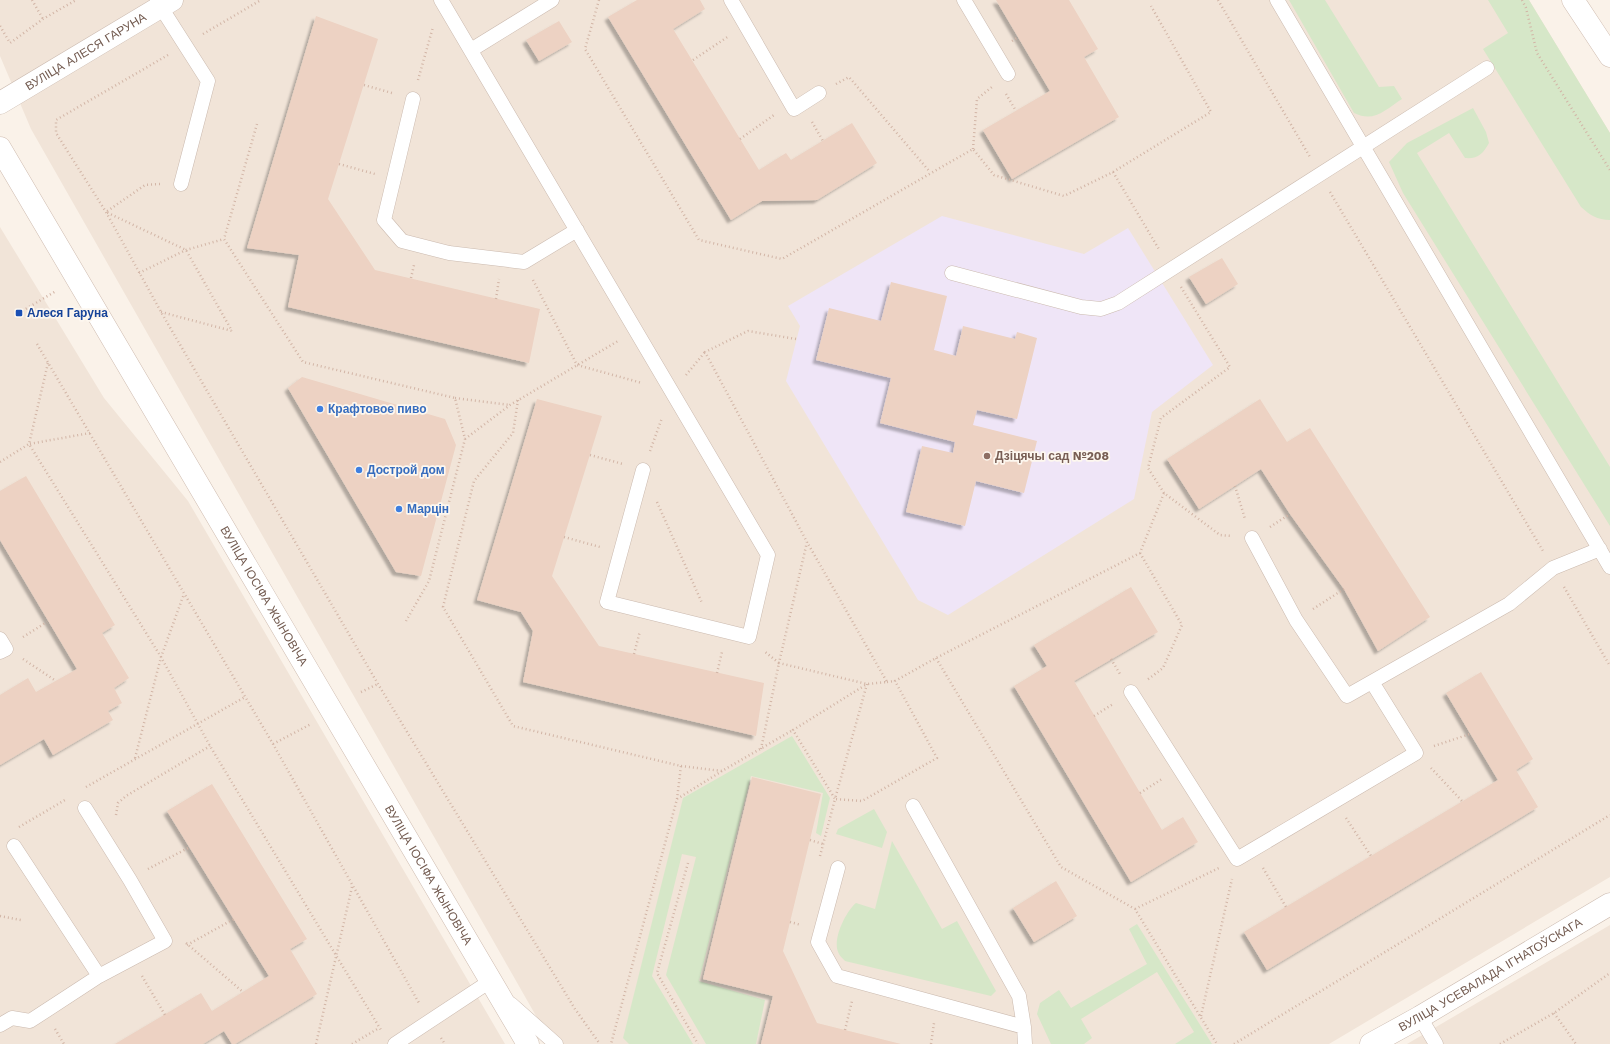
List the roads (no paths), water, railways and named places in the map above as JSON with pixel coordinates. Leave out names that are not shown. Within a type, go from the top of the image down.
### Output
[{"type":"main road","points":[[1573,0],[1610,56]]},
{"type":"main road","name":"ВУЛІЦА АЛЕСЯ ГАРУНА","points":[[0,103],[163,2]]},
{"type":"main road","name":"ВУЛІЦА ІОСІФА ЖЫНОВІЧА","points":[[0,148],[496,987],[528,1044]]},
{"type":"main road","name":"ВУЛІЦА УСЕВАЛАДА ІГНАТОЎСКАГА","points":[[1370,1044],[1420,1017],[1610,904]]},
{"type":"lane","points":[[441,0],[768,555],[749,637],[607,602],[643,470]]},
{"type":"lane","points":[[470,50],[552,0]]},
{"type":"lane","points":[[731,0],[794,109],[819,94]]},
{"type":"lane","points":[[964,0],[1008,74]]},
{"type":"lane","points":[[1277,0],[1610,567]]},
{"type":"lane","points":[[163,2],[185,45],[208,81],[181,184]]},
{"type":"lane","points":[[952,273],[1081,307],[1101,309],[1118,303],[1488,68]]},
{"type":"lane","points":[[413,99],[384,220],[402,241],[449,253],[524,262],[577,230]]},
{"type":"lane","points":[[1252,538],[1296,620],[1347,696],[1508,604],[1553,568],[1600,549]]},
{"type":"lane","points":[[1131,692],[1237,859],[1416,753],[1372,682]]},
{"type":"lane","points":[[913,806],[1019,996],[1025,1044]]},
{"type":"lane","points":[[0,1025],[12,1018],[30,1021],[99,976],[165,941],[130,880],[85,808]]},
{"type":"lane","points":[[14,846],[99,976]]},
{"type":"lane","points":[[838,868],[818,942],[837,976],[1024,1027]]},
{"type":"lane","points":[[395,1044],[430,1021],[496,987],[556,1044]]},
{"type":"lane","points":[[1420,1017],[1436,1044]]},
{"type":"place","name":"Алеся Гаруна","points":[[19,313]]},
{"type":"place","name":"Крафтовое пиво","points":[[320,409]]},
{"type":"place","name":"Дзіцячы сад №208","points":[[987,456]]},
{"type":"place","name":"Дострой дом","points":[[359,470]]},
{"type":"place","name":"Марцін","points":[[399,509]]}]
